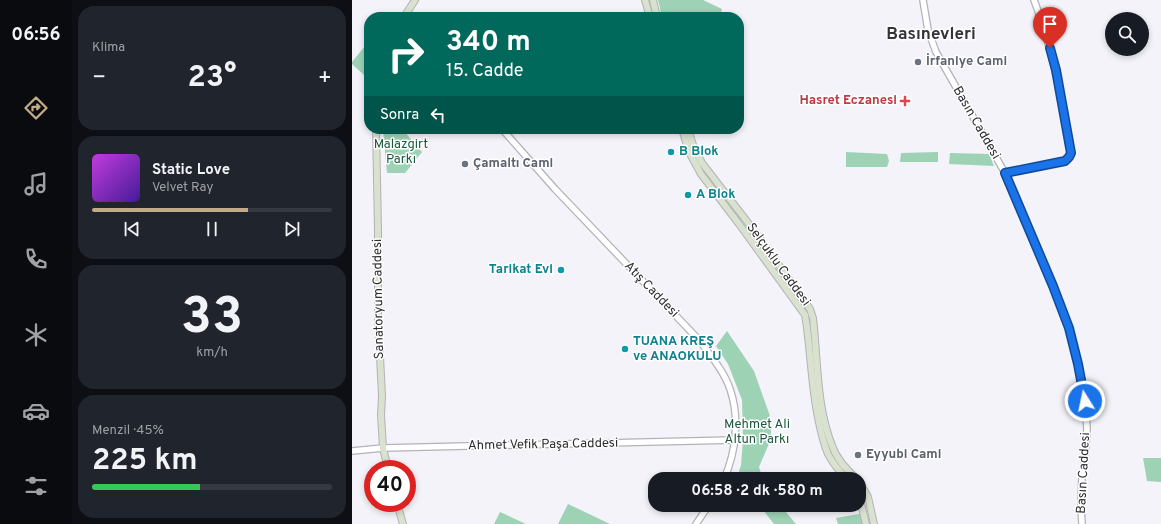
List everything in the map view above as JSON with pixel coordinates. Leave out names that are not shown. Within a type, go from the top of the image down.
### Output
[{"type":"main road","points":[[408,12],[416,0]]},
{"type":"main road","points":[[645,0],[649,12]]},
{"type":"main road","points":[[653,0],[657,12]]},
{"type":"main road","name":"Sanatoryum Caddesi","points":[[376,134],[378,317],[382,396],[381,415],[383,448],[386,460]]},
{"type":"main road","name":"Selçuklu Caddesi","points":[[684,134],[689,152],[701,174],[805,315],[808,328],[816,409],[826,450],[840,472]]},
{"type":"main road","name":"Selçuklu Caddesi","points":[[690,134],[694,148],[702,163],[759,237],[810,309],[814,324],[820,391],[827,427],[833,448],[838,458],[849,472]]},
{"type":"main road","name":"Selçuklu Caddesi","points":[[866,494],[874,524]]},
{"type":"main road","points":[[399,512],[403,524]]},
{"type":"main road","points":[[863,512],[866,524]]},
{"type":"street","name":"Basın Caddesi","points":[[923,0],[928,30],[936,52],[1005,173],[1053,286],[1069,328],[1085,401],[1087,429],[1082,476],[1082,524]]},
{"type":"street","points":[[1005,173],[1065,161],[1071,153],[1056,70],[1042,21],[1034,0]]},
{"type":"street","name":"Atış Caddesi","points":[[506,134],[555,189],[699,340],[718,366],[730,389],[735,414],[735,440],[727,472]]},
{"type":"street","name":"Ahmet Vefik Paşa Caddesi","points":[[352,452],[383,448],[735,440]]},
{"type":"street","points":[[696,524],[704,512]]},
{"type":"green space","points":[[658,0],[703,0],[722,9],[721,12],[661,12]]},
{"type":"green space","points":[[364,47],[364,75],[352,64]]},
{"type":"green space","name":"Malazgirt Parkı","points":[[383,134],[406,134],[422,152],[405,173],[387,173]]},
{"type":"green space","points":[[846,152],[887,154],[889,161],[887,167],[846,167]]},
{"type":"green space","points":[[938,152],[938,162],[900,162],[901,153]]},
{"type":"green space","points":[[950,153],[989,154],[994,166],[949,164]]},
{"type":"green space","name":"Mehmet Ali Altun Parkı","points":[[727,331],[754,371],[771,419],[771,439],[759,467],[761,472],[739,472],[741,465],[743,440],[742,400],[728,364],[716,346]]},
{"type":"green space","points":[[1143,458],[1161,458],[1161,482],[1147,481]]},
{"type":"green space","points":[[568,504],[610,524],[558,524]]},
{"type":"green space","points":[[500,512],[526,524],[494,524]]},
{"type":"green space","points":[[765,512],[786,512],[796,524],[774,524]]},
{"type":"green space","points":[[864,513],[865,524],[838,524],[836,518]]},
{"type":"place","name":"İrfaniye Cami","points":[[918,62]]},
{"type":"place","name":"Hasret Eczanesi","points":[[905,101]]},
{"type":"place","name":"B Blok","points":[[671,152]]},
{"type":"place","name":"Çamaltı Cami","points":[[465,164]]},
{"type":"place","name":"A Blok","points":[[688,195]]},
{"type":"place","name":"Tarikat Evi","points":[[561,270]]},
{"type":"place","name":"TUANA KREŞ ve ANAOKULU","points":[[625,349]]},
{"type":"place","name":"Eyyubi Cami","points":[[858,455]]},
{"type":"district","name":"Basınevleri","points":[[931,35]]},
{"type":"route","points":[[1050,48],[1056,70],[1071,153],[1065,161],[1005,173],[1028,225],[1069,328],[1085,401]]}]
